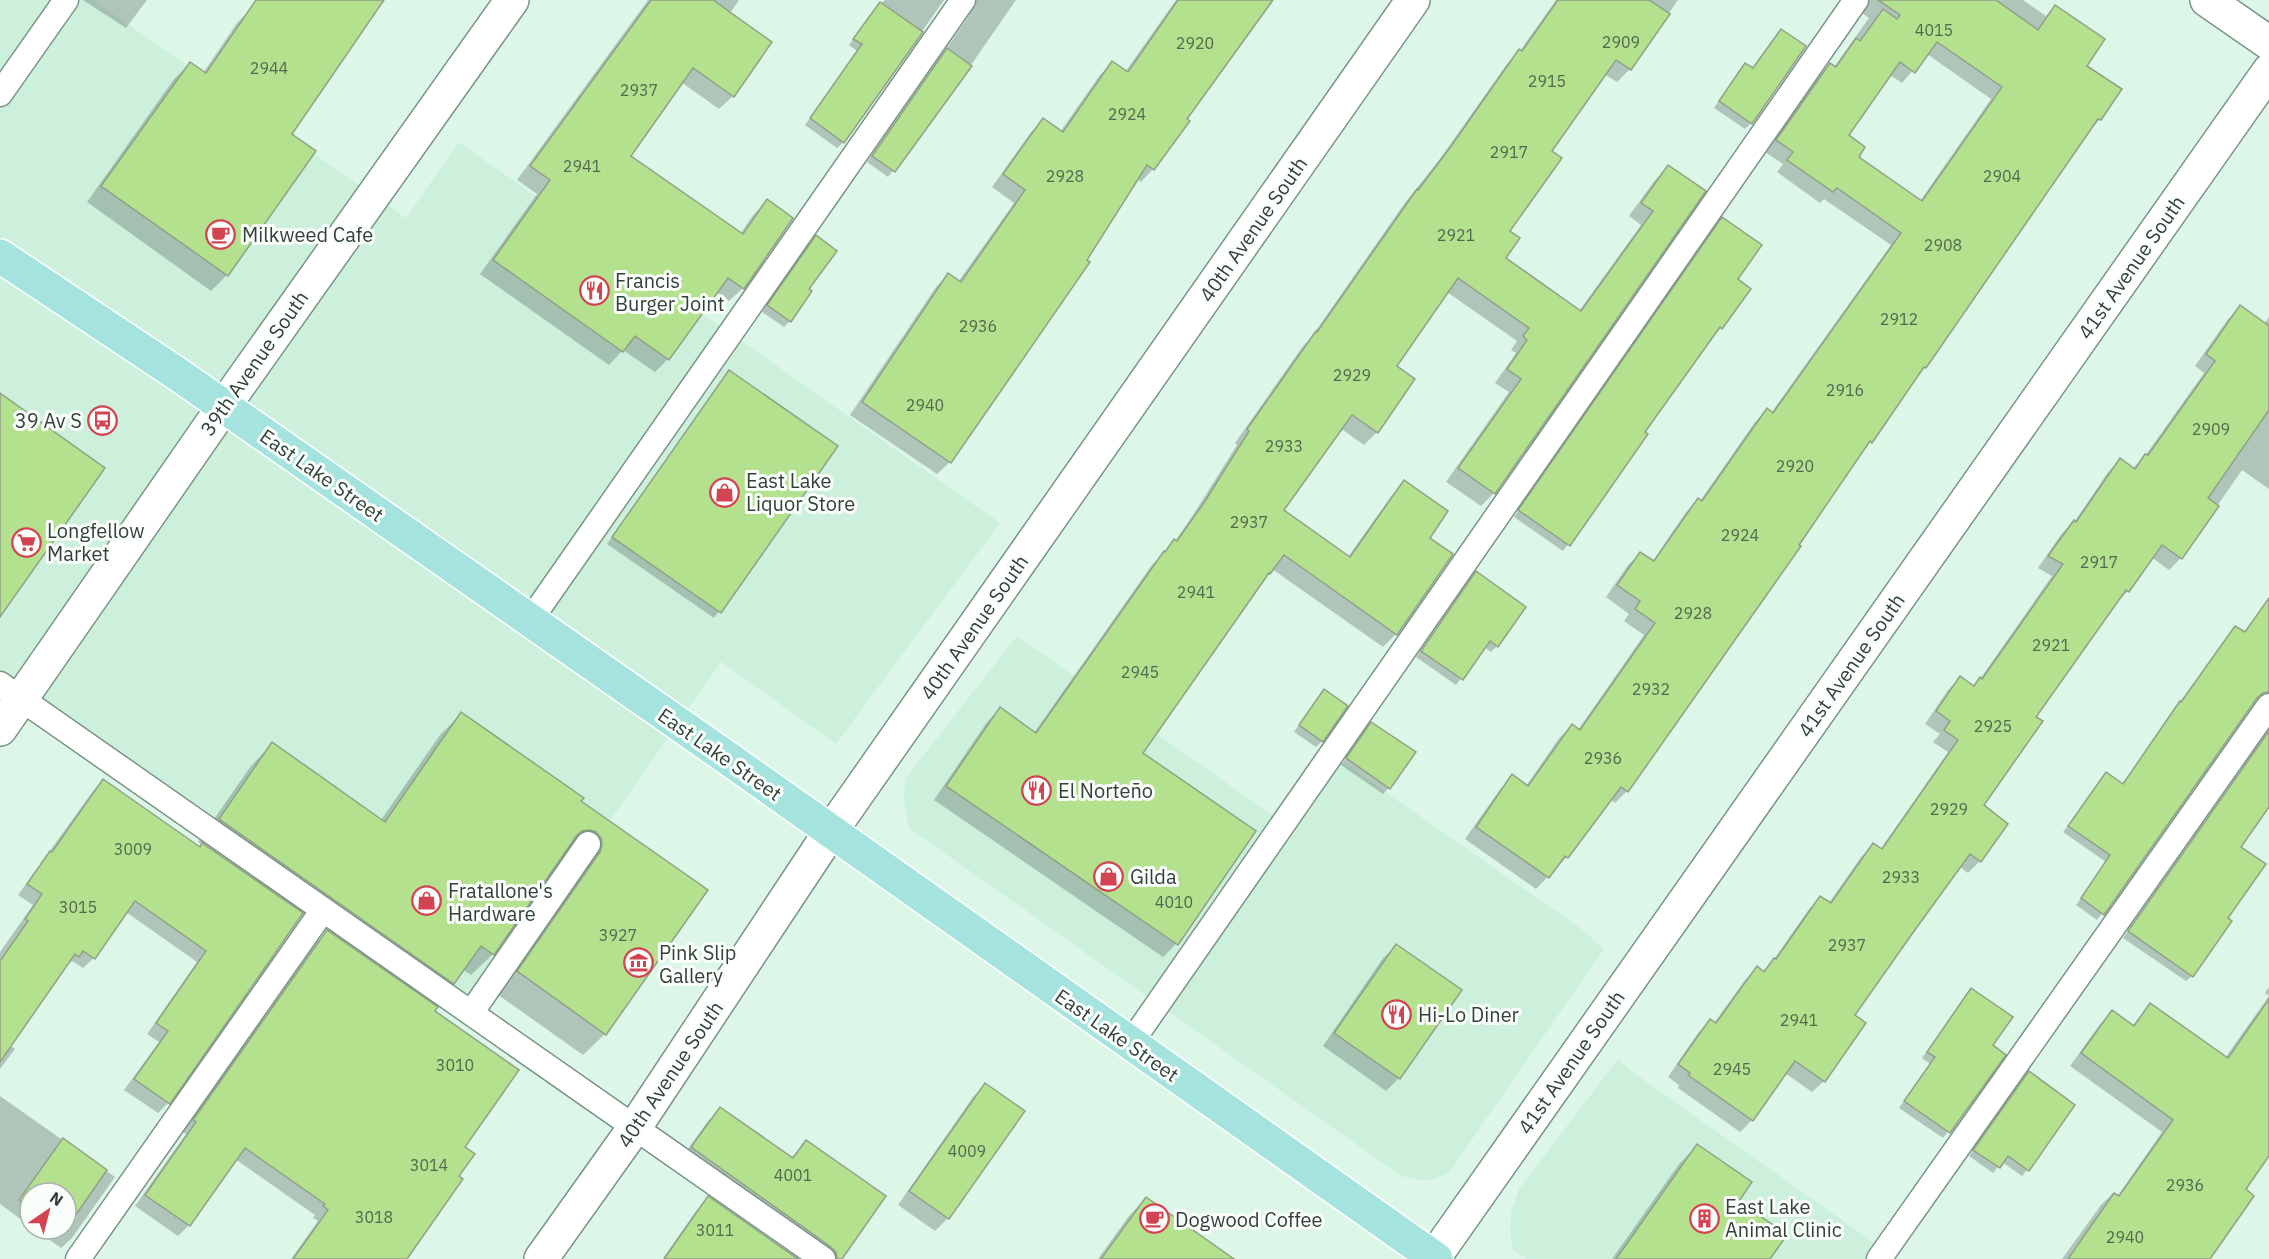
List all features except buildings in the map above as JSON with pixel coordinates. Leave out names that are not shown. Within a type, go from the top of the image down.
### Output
[{"type":"main road","name":"East Lake Street","points":[[0,256],[224,406],[831,831],[1434,1259]]},
{"type":"street","name":"39th Avenue South","points":[[0,729],[10,691],[224,406],[512,0]]},
{"type":"street","name":"40th Avenue South","points":[[541,1259],[635,1127],[831,831],[1413,0]]},
{"type":"street","points":[[2207,0],[2269,43]]},
{"type":"street","name":"41st Avenue South","points":[[1434,1259],[2269,71]]},
{"type":"lane","points":[[0,94],[66,0]]},
{"type":"lane","points":[[529,621],[963,0]]},
{"type":"lane","points":[[1130,1044],[1856,0]]},
{"type":"lane","points":[[10,691],[823,1259]]},
{"type":"lane","points":[[1879,1259],[2269,706]]},
{"type":"lane","points":[[471,1013],[588,844]]},
{"type":"lane","points":[[78,1259],[323,910]]},
{"type":"shaded area","points":[[0,0],[93,0],[406,218],[459,142],[1000,523],[836,744],[721,662],[478,1009],[0,679]]},
{"type":"shaded area","points":[[1017,636],[1275,817],[1324,749],[1583,930],[1604,949],[1448,1174],[1426,1181],[1401,1176],[909,828],[904,801],[905,779]]},
{"type":"shaded area","points":[[1618,1059],[1634,1073],[1897,1259],[1526,1259],[1513,1250],[1510,1233],[1511,1213],[1519,1189]]},
{"type":"place","name":"Milkweed Cafe","points":[[221,234]]},
{"type":"place","name":"Francis Burger Joint","points":[[594,291]]},
{"type":"place","name":"39 Av S","points":[[103,420]]},
{"type":"place","name":"East Lake Liquor Store","points":[[725,492]]},
{"type":"place","name":"Longfellow Market","points":[[26,542]]},
{"type":"place","name":"El Norteño","points":[[1037,790]]},
{"type":"place","name":"Gilda","points":[[1109,876]]},
{"type":"place","name":"Fratallone's Hardware","points":[[427,901]]},
{"type":"place","name":"Pink Slip Gallery","points":[[638,963]]},
{"type":"place","name":"Hi-Lo Diner","points":[[1397,1014]]},
{"type":"place","name":"East Lake Animal Clinic","points":[[1704,1218]]},
{"type":"place","name":"Dogwood Coffee","points":[[1154,1219]]}]
